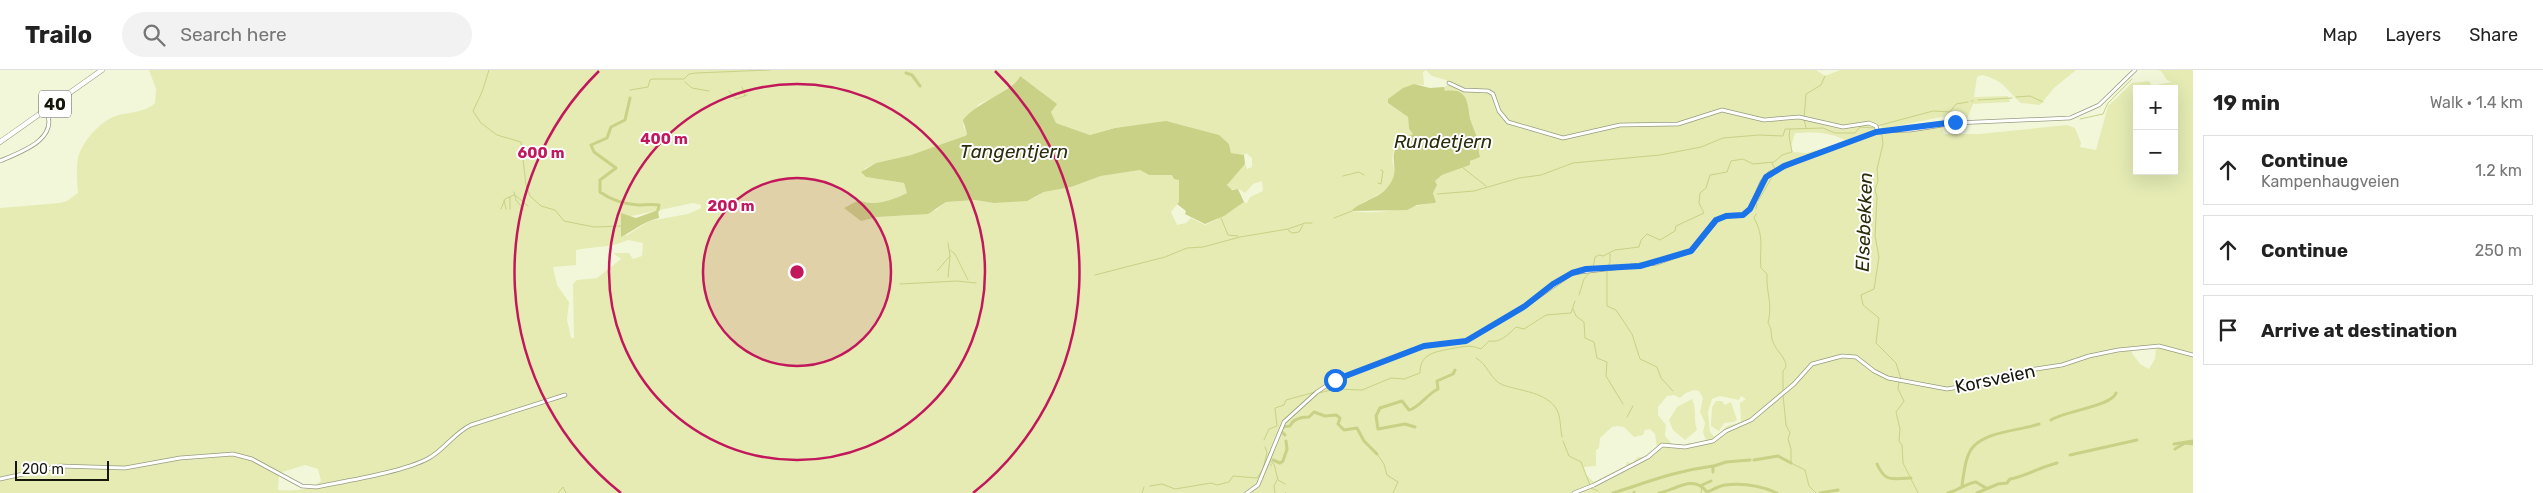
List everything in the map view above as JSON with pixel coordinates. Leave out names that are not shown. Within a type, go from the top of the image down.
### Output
[{"type":"main road","name":"40","points":[[0,142],[102,70]]},
{"type":"street","points":[[1250,492],[1258,485],[1284,422],[1317,392],[1335,380],[1424,346],[1466,341],[1525,306],[1553,284],[1572,273],[1586,269],[1640,266],[1691,251],[1716,220],[1726,216],[1743,215],[1750,209],[1762,182],[1770,173],[1842,144],[1878,132],[1960,122],[2074,118],[2099,105],[2134,70]]},
{"type":"street","points":[[1449,84],[1464,90],[1491,92],[1508,122],[1563,138],[1620,125],[1678,124],[1722,110],[1759,119],[1804,118],[1843,126],[1869,123],[1876,126],[1878,132]]},
{"type":"street","points":[[0,161],[26,149],[44,136],[50,126],[46,110]]},
{"type":"street","name":"Korsveien","points":[[1574,493],[1594,486],[1648,457],[1662,445],[1685,447],[1713,441],[1726,431],[1750,420],[1786,390],[1812,364],[1829,359],[1856,357],[1874,371],[1888,378],[1947,389],[2001,380],[2023,371],[2062,365],[2089,356],[2118,350],[2163,346],[2193,355]]},
{"type":"street","points":[[0,479],[60,466],[125,468],[180,458],[233,454],[252,459],[302,486],[316,487],[416,464],[433,455],[457,433],[471,425],[522,410],[565,394]]},
{"type":"shaded area","points":[[149,70],[1426,70],[1816,70],[1825,76],[1840,70],[2076,70],[2054,88],[2040,105],[2021,103],[1996,80],[1982,75],[1977,77],[1974,97],[2008,96],[2010,102],[1973,104],[1967,119],[1960,113],[1883,129],[1879,124],[1872,126],[1874,130],[1845,140],[1821,133],[1795,133],[1791,146],[1793,152],[1806,153],[1828,147],[1832,149],[1878,133],[1941,126],[1944,134],[1979,134],[2067,125],[2075,128],[2081,143],[2080,147],[2096,150],[2108,106],[2132,83],[2149,81],[2151,85],[2133,85],[2133,175],[2178,175],[2178,85],[2157,85],[2172,82],[2167,80],[2161,71],[2156,70],[2193,70],[2193,493],[0,493],[0,208],[67,201],[78,193],[78,158],[88,138],[113,117],[143,110],[155,103],[156,89]],"holes":[[[1426,70],[1432,76],[1446,80],[1449,85],[1444,87],[1445,91],[1460,105],[1470,122],[1474,140],[1474,150],[1470,165],[1442,175],[1435,181],[1436,187],[1433,193],[1435,203],[1373,212],[1352,211],[1390,185],[1395,175],[1393,154],[1401,142],[1413,134],[1409,129],[1408,117],[1388,103],[1403,88],[1418,84],[1424,85],[1423,72]],[[1020,79],[1055,105],[1051,112],[1056,123],[1090,135],[1115,128],[1168,122],[1219,136],[1229,144],[1231,153],[1244,155],[1246,153],[1252,158],[1252,167],[1247,169],[1245,164],[1228,182],[1228,189],[1239,189],[1245,193],[1253,184],[1262,181],[1263,191],[1250,197],[1247,203],[1244,202],[1205,225],[1191,218],[1186,223],[1177,225],[1171,212],[1179,202],[1179,180],[1172,175],[1149,175],[1140,170],[1101,176],[1071,187],[1044,192],[1034,198],[994,203],[975,200],[946,202],[936,210],[861,221],[859,200],[877,203],[907,193],[904,183],[866,177],[864,169],[876,163],[911,155],[959,140],[967,134],[963,125],[979,104],[993,98]],[[693,203],[701,205],[701,208],[688,214],[649,221],[626,236],[627,217]],[[628,240],[643,243],[642,256],[633,259],[629,253],[613,253],[621,259],[597,278],[577,280],[573,284],[574,338],[571,338],[567,320],[569,302],[557,285],[553,267],[576,265],[576,250],[621,243]],[[2156,348],[2155,359],[2149,369],[2140,364],[2132,350]],[[1694,390],[1699,391],[1703,398],[1700,412],[1705,423],[1703,432],[1706,440],[1692,444],[1688,442],[1687,445],[1673,445],[1665,436],[1666,425],[1658,415],[1658,407],[1667,396],[1674,395],[1680,398]],[[1720,396],[1739,400],[1741,396],[1746,399],[1740,403],[1741,422],[1727,426],[1715,437],[1710,432],[1708,412],[1712,399]],[[1617,426],[1624,427],[1634,437],[1643,435],[1645,430],[1650,429],[1655,434],[1657,448],[1646,457],[1638,457],[1632,463],[1627,462],[1626,466],[1594,482],[1586,475],[1584,467],[1596,466],[1596,450],[1599,448],[1600,438],[1612,427]],[[305,465],[318,469],[321,481],[311,487],[301,490],[278,490],[279,473]]]},
{"type":"shaded area","points":[[1692,399],[1697,430],[1685,440],[1673,430],[1669,420],[1677,407]]},
{"type":"shaded area","points":[[1716,401],[1722,401],[1725,405],[1731,402],[1737,420],[1724,423],[1719,431],[1711,426],[1712,407]]},
{"type":"water","name":"Tangentjern","points":[[1020,76],[1057,104],[1051,112],[1056,123],[1090,135],[1115,128],[1166,121],[1219,135],[1229,144],[1231,153],[1244,155],[1245,164],[1227,185],[1232,190],[1238,189],[1244,202],[1224,216],[1205,224],[1185,214],[1186,211],[1177,204],[1179,202],[1179,180],[1174,179],[1172,175],[1149,175],[1140,170],[1101,176],[1071,187],[1044,192],[1027,201],[994,203],[975,200],[946,202],[928,214],[878,217],[861,221],[844,208],[859,200],[877,203],[907,193],[904,183],[866,177],[861,172],[876,163],[911,155],[965,136],[967,134],[963,120],[976,108],[1011,86]]},
{"type":"water","name":"Rundetjern","points":[[1414,84],[1430,88],[1444,87],[1445,91],[1463,94],[1477,139],[1480,157],[1470,161],[1470,165],[1442,175],[1435,181],[1437,185],[1433,193],[1435,203],[1417,205],[1407,210],[1352,211],[1357,206],[1381,194],[1394,177],[1394,155],[1396,149],[1401,141],[1413,134],[1409,129],[1408,117],[1388,103],[1388,99],[1403,88]]},
{"type":"water","points":[[658,210],[659,218],[644,223],[621,237],[621,213],[636,218]]},
{"type":"waterway","points":[[489,70],[473,111],[481,123],[497,135],[521,142],[526,185],[530,196],[541,206],[555,210],[564,221],[594,227],[622,226]]},
{"type":"waterway","points":[[630,90],[648,87],[650,80],[653,79],[684,79],[689,74],[696,73],[770,70]]},
{"type":"waterway","points":[[906,73],[912,75],[920,86]]},
{"type":"waterway","points":[[1806,128],[1804,119],[1806,94],[1821,85],[1825,76]]},
{"type":"waterway","points":[[2080,119],[2103,114],[2108,103],[2132,79]]},
{"type":"waterway","points":[[685,82],[692,88],[709,91]]},
{"type":"waterway","points":[[742,87],[745,96]]},
{"type":"waterway","points":[[729,91],[736,99],[747,95]]},
{"type":"waterway","points":[[2016,97],[2030,96],[2043,102]]},
{"type":"waterway","points":[[630,98],[625,120],[611,127],[607,138],[591,145],[594,152],[616,168],[600,180],[600,192],[628,204],[659,205],[658,210]]},
{"type":"waterway","points":[[1978,100],[2012,98]]},
{"type":"waterway","points":[[1877,126],[1933,111],[1950,112],[1956,104],[1968,102]]},
{"type":"waterway","points":[[1593,268],[1595,257],[1599,255],[1603,256],[1615,250],[1639,247],[1641,240],[1647,234],[1660,240],[1675,231],[1676,226],[1704,213],[1699,203],[1700,193],[1706,188],[1710,175],[1727,172],[1731,161],[1743,159],[1753,164],[1774,162],[1782,155],[1792,152],[1789,136],[1790,129],[1823,128],[1835,133],[1855,133],[1860,127],[1874,128]]},
{"type":"waterway","points":[[1437,194],[1474,191],[1519,178],[1541,175],[1573,163],[1660,155],[1701,147],[1723,138],[1759,135],[1783,136],[1785,129],[1790,129]]},
{"type":"waterway","name":"Elsebekken","points":[[1880,133],[1883,144],[1877,169],[1878,181],[1875,190],[1877,197],[1875,236],[1879,257],[1874,289],[1861,295],[1863,305],[1879,318],[1876,343],[1896,363],[1901,379]]},
{"type":"waterway","points":[[1772,163],[1775,169]]},
{"type":"waterway","points":[[1462,167],[1486,186]]},
{"type":"waterway","points":[[1378,183],[1381,184],[1383,171],[1381,170]]},
{"type":"waterway","points":[[1343,176],[1359,172],[1364,175]]},
{"type":"waterway","points":[[1758,201],[1775,172]]},
{"type":"waterway","points":[[514,192],[516,200],[524,210]]},
{"type":"waterway","points":[[501,209],[505,199],[514,195]]},
{"type":"waterway","points":[[515,195],[528,206]]},
{"type":"waterway","points":[[510,197],[510,209]]},
{"type":"waterway","points":[[504,200],[506,209]]},
{"type":"waterway","points":[[1756,209],[1757,203]]},
{"type":"waterway","points":[[1334,218],[1352,211]]},
{"type":"waterway","points":[[1756,214],[1754,218],[1761,237],[1761,268],[1767,274],[1770,304],[1768,323],[1773,342],[1786,363],[1783,371],[1783,392]]},
{"type":"waterway","points":[[1221,218],[1228,235],[1238,236]]},
{"type":"waterway","points":[[1095,275],[1165,257],[1187,248],[1203,247],[1240,237],[1312,223]]},
{"type":"waterway","points":[[1288,230],[1292,233],[1299,232],[1303,225]]},
{"type":"waterway","points":[[937,271],[950,256],[948,243]]},
{"type":"waterway","points":[[950,250],[955,254],[968,280]]},
{"type":"waterway","points":[[1610,254],[1610,262],[1607,268],[1607,306],[1616,310],[1632,334],[1640,359],[1657,367],[1661,378],[1673,391]]},
{"type":"waterway","points":[[948,277],[950,256]]},
{"type":"waterway","points":[[1579,295],[1584,279],[1590,272]]},
{"type":"waterway","points":[[900,284],[957,281],[976,283]]},
{"type":"waterway","points":[[1318,393],[1337,389],[1362,390],[1391,378],[1404,379],[1420,373],[1422,362],[1433,353],[1465,346],[1481,349],[1489,341],[1500,340],[1516,327],[1524,329],[1546,315],[1571,313],[1575,301]]},
{"type":"waterway","points":[[1573,309],[1576,316],[1584,322],[1585,338],[1594,342],[1597,358],[1607,362],[1606,376],[1623,404]]},
{"type":"waterway","points":[[1476,358],[1499,383],[1533,393],[1553,404],[1560,420],[1562,437]]},
{"type":"waterway","points":[[1415,427],[1405,424],[1378,429],[1376,416],[1380,408],[1402,401],[1409,410],[1413,409],[1438,389],[1437,381],[1453,374],[1455,370]]},
{"type":"waterway","name":"Elsebekken","points":[[1899,382],[1898,389],[1904,401],[1896,412],[1900,429],[1899,441],[1902,445],[1903,463],[1918,493]]},
{"type":"waterway","points":[[1264,440],[1269,429],[1277,426],[1275,408],[1284,405],[1286,400],[1315,392]]},
{"type":"waterway","points":[[2051,420],[2097,405],[2113,398],[2116,393]]},
{"type":"waterway","points":[[1783,395],[1786,425],[1790,433],[1788,439],[1791,449],[1791,463],[1805,470],[1809,486],[1816,493]]},
{"type":"waterway","points":[[1627,417],[1633,406]]},
{"type":"waterway","points":[[1285,435],[1281,431],[1283,427],[1290,426],[1293,422],[1303,417],[1309,417],[1314,412],[1325,416],[1336,415],[1340,418],[1338,424],[1344,430],[1357,428],[1364,441],[1377,454]]},
{"type":"waterway","points":[[1962,485],[1968,455],[1979,442],[1995,435],[2039,424]]},
{"type":"waterway","points":[[2070,455],[2137,440]]},
{"type":"waterway","points":[[1273,460],[1280,463],[1283,461],[1287,449],[1286,441]]},
{"type":"waterway","points":[[1563,441],[1569,456],[1581,462],[1590,485]]},
{"type":"waterway","points":[[2174,444],[2193,441]]},
{"type":"waterway","points":[[2175,449],[2185,443],[2193,444]]},
{"type":"waterway","points":[[1150,486],[1162,484],[1175,489],[1211,483],[1217,485],[1229,482],[1233,476],[1257,478],[1263,469],[1267,452],[1265,447]]},
{"type":"waterway","points":[[1377,454],[1384,464],[1387,475],[1398,482],[1393,493]]},
{"type":"waterway","points":[[1754,460],[1778,456],[1791,463]]},
{"type":"waterway","points":[[1269,460],[1274,464],[1278,480],[1285,484]]},
{"type":"waterway","points":[[1714,466],[1726,462],[1750,460]]},
{"type":"waterway","points":[[1977,493],[1998,484],[2007,483],[2010,479],[2057,463]]},
{"type":"waterway","points":[[1877,464],[1887,477],[1895,479],[1911,478]]},
{"type":"waterway","points":[[1613,493],[1686,471],[1713,466],[1713,472]]},
{"type":"waterway","points":[[1275,493],[1274,486],[1277,480]]},
{"type":"waterway","points":[[1702,485],[1711,481]]},
{"type":"waterway","points":[[1948,493],[1976,482],[1986,488]]},
{"type":"waterway","points":[[1659,493],[1690,484],[1696,484],[1707,492],[1722,486],[1738,484],[1758,487],[1777,493]]},
{"type":"waterway","points":[[1701,493],[1702,486]]},
{"type":"waterway","points":[[558,493],[563,487],[566,493]]},
{"type":"waterway","points":[[1142,493],[1144,487]]},
{"type":"waterway","points":[[1591,488],[1598,491]]},
{"type":"waterway","points":[[1820,493],[1838,490]]},
{"type":"route","points":[[1335,380],[1353,372],[1375,366],[1402,352],[1424,346],[1466,341],[1525,306],[1553,284],[1578,270],[1607,270],[1640,266],[1657,263],[1691,251],[1699,244],[1716,220],[1721,217],[1738,216],[1746,213],[1750,209],[1766,177],[1784,166],[1802,161],[1810,156],[1876,132],[1911,130],[1955,122]]}]
